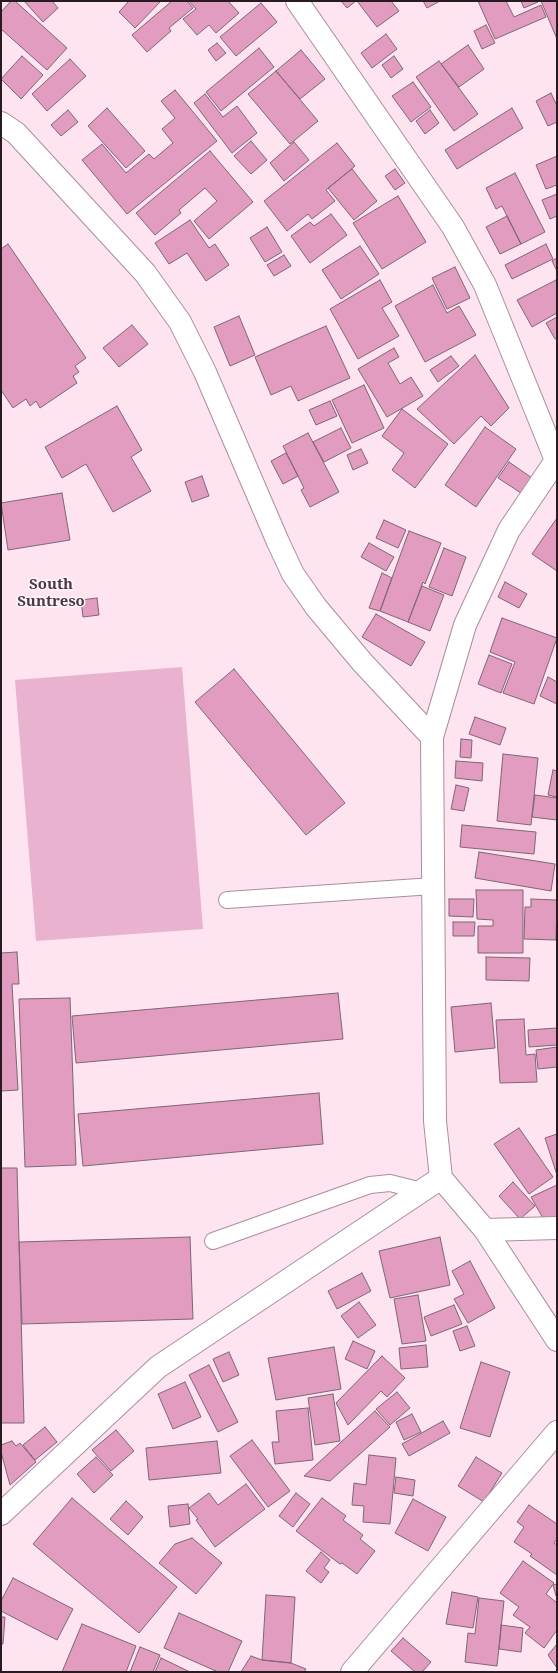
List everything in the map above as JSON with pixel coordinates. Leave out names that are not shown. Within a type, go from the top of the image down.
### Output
[{"type":"street","points":[[297,1],[453,227],[485,285],[556,459],[509,530],[465,625],[432,737],[435,1121],[441,1178],[485,1230],[557,1340]]},
{"type":"street","points":[[1,123],[16,133],[145,273],[180,322],[205,372],[293,574],[316,607],[362,662],[432,737]]},
{"type":"street","points":[[1,1514],[158,1367],[441,1178]]},
{"type":"street","points":[[485,1230],[557,1228]]},
{"type":"street","points":[[352,1672],[557,1432]]},
{"type":"lane","points":[[227,900],[433,886]]},
{"type":"lane","points":[[213,1241],[370,1184],[390,1183],[422,1191]]},
{"type":"shaded area","points":[[182,667],[203,929],[36,941],[15,680]]},
{"type":"building","points":[[11,1],[15,1],[67,48],[47,70],[1,29],[1,12]]},
{"type":"building","points":[[24,1],[52,1],[58,8],[43,22]]},
{"type":"building","points":[[129,1],[161,1],[135,28],[119,12]]},
{"type":"building","points":[[172,1],[187,1],[193,8],[169,28],[171,31],[147,52],[132,35]]},
{"type":"building","points":[[189,1],[228,1],[239,13],[216,33],[209,25],[197,35],[183,19],[196,9]]},
{"type":"building","points":[[341,1],[356,1],[347,8]]},
{"type":"building","points":[[357,1],[391,1],[399,11],[377,27]]},
{"type":"building","points":[[423,1],[440,1],[427,8]]},
{"type":"building","points":[[478,1],[506,1],[514,17],[541,5],[546,17],[495,39]]},
{"type":"building","points":[[521,1],[538,1],[538,2],[524,8]]},
{"type":"building","points":[[541,1],[557,1],[557,39]]},
{"type":"building","points":[[261,3],[277,22],[236,56],[220,37]]},
{"type":"building","points":[[486,25],[495,43],[482,49],[474,31]]},
{"type":"building","points":[[386,34],[397,49],[372,68],[361,53]]},
{"type":"building","points":[[217,43],[226,53],[216,61],[208,50]]},
{"type":"building","points":[[468,45],[484,69],[459,87],[441,64]]},
{"type":"building","points":[[259,48],[274,67],[221,111],[206,92]]},
{"type":"building","points":[[301,50],[325,79],[300,99],[276,71]]},
{"type":"building","points":[[22,56],[43,75],[21,99],[1,79]]},
{"type":"building","points":[[394,56],[403,69],[391,78],[382,65]]},
{"type":"building","points":[[70,59],[86,76],[47,111],[32,94]]},
{"type":"building","points":[[439,61],[478,114],[454,131],[416,77]]},
{"type":"building","points":[[276,71],[318,121],[290,144],[248,94]]},
{"type":"building","points":[[413,82],[431,107],[411,122],[392,96]]},
{"type":"building","points":[[175,90],[217,141],[127,214],[82,160],[102,144],[126,173],[149,154],[154,159],[173,143],[162,129],[175,118],[161,101]]},
{"type":"building","points":[[551,93],[557,106],[557,122],[548,126],[536,101]]},
{"type":"building","points":[[205,94],[223,117],[237,106],[257,133],[232,153],[194,103]]},
{"type":"building","points":[[107,108],[145,151],[126,168],[88,126]]},
{"type":"building","points":[[512,108],[523,128],[457,169],[445,150]]},
{"type":"building","points":[[68,110],[78,122],[61,136],[51,125]]},
{"type":"building","points":[[430,110],[439,123],[425,134],[416,121]]},
{"type":"building","points":[[251,141],[267,160],[251,174],[234,156]]},
{"type":"building","points":[[294,142],[309,160],[284,181],[270,163]]},
{"type":"building","points":[[337,143],[355,166],[326,190],[335,201],[312,219],[308,214],[287,231],[264,201]]},
{"type":"building","points":[[210,151],[253,202],[209,239],[194,221],[217,201],[205,188],[179,210],[181,213],[155,235],[136,213]]},
{"type":"building","points":[[557,156],[557,185],[546,189],[536,165]]},
{"type":"building","points":[[352,169],[377,201],[354,220],[328,188]]},
{"type":"building","points":[[395,169],[405,183],[395,190],[385,176]]},
{"type":"building","points":[[515,173],[545,232],[521,244],[502,206],[496,209],[486,188]]},
{"type":"building","points":[[557,194],[557,216],[550,219],[542,200]]},
{"type":"building","points":[[398,196],[426,242],[382,269],[353,223]]},
{"type":"building","points":[[331,214],[347,235],[310,263],[291,236],[310,222],[314,226]]},
{"type":"building","points":[[507,216],[521,244],[500,254],[486,227]]},
{"type":"building","points":[[190,220],[209,248],[215,244],[229,265],[206,281],[187,253],[169,264],[155,243]]},
{"type":"building","points":[[267,227],[282,252],[265,262],[250,238]]},
{"type":"building","points":[[8,244],[86,358],[75,366],[79,372],[73,376],[77,383],[40,408],[36,401],[30,406],[26,399],[13,408],[1,390],[1,249]]},
{"type":"building","points":[[546,244],[553,259],[512,279],[505,265]]},
{"type":"building","points":[[360,246],[379,274],[341,299],[322,270]]},
{"type":"building","points":[[284,255],[291,266],[274,276],[267,265]]},
{"type":"building","points":[[557,258],[557,271],[552,261]]},
{"type":"building","points":[[455,267],[470,298],[447,309],[432,278]]},
{"type":"building","points":[[380,280],[392,302],[382,308],[399,336],[358,359],[330,309]]},
{"type":"building","points":[[556,280],[557,313],[532,327],[517,300]]},
{"type":"building","points":[[433,285],[447,313],[459,306],[476,335],[425,362],[395,306]]},
{"type":"building","points":[[239,316],[255,355],[230,366],[214,327]]},
{"type":"building","points":[[557,317],[557,338],[555,339],[546,323]]},
{"type":"building","points":[[132,325],[148,344],[119,367],[103,348]]},
{"type":"building","points":[[326,326],[350,378],[298,401],[291,386],[271,395],[255,357]]},
{"type":"building","points":[[394,348],[399,357],[388,363],[400,384],[411,377],[423,396],[387,417],[358,369]]},
{"type":"building","points":[[475,355],[509,408],[491,426],[481,416],[454,444],[417,409]]},
{"type":"building","points":[[451,356],[459,366],[438,382],[430,370]]},
{"type":"building","points":[[364,385],[384,428],[352,443],[332,400]]},
{"type":"building","points":[[330,401],[337,416],[316,425],[309,410]]},
{"type":"building","points":[[117,406],[142,450],[131,457],[151,491],[113,512],[86,464],[62,478],[45,447]]},
{"type":"building","points":[[402,409],[448,444],[415,488],[392,470],[404,453],[382,436]]},
{"type":"building","points":[[485,427],[516,449],[476,507],[445,485]]},
{"type":"building","points":[[341,428],[351,448],[324,462],[313,442]]},
{"type":"building","points":[[308,433],[339,492],[310,507],[301,490],[304,488],[283,446]]},
{"type":"building","points":[[361,449],[368,463],[353,470],[347,455]]},
{"type":"building","points":[[286,453],[298,476],[283,484],[271,461]]},
{"type":"building","points":[[509,462],[532,478],[521,493],[498,478]]},
{"type":"building","points":[[202,476],[209,496],[192,502],[185,482]]},
{"type":"building","points":[[62,493],[70,540],[8,550],[1,503]]},
{"type":"building","points":[[557,518],[557,571],[532,554]]},
{"type":"building","points":[[384,520],[406,530],[398,548],[376,538]]},
{"type":"building","points":[[409,531],[441,543],[425,584],[423,582],[408,622],[380,611]]},
{"type":"building","points":[[369,543],[394,557],[386,571],[361,557]]},
{"type":"building","points":[[444,548],[466,557],[452,596],[429,587]]},
{"type":"building","points":[[382,573],[392,578],[380,611],[369,608]]},
{"type":"building","points":[[505,582],[527,594],[519,608],[498,597]]},
{"type":"building","points":[[422,586],[444,595],[430,631],[408,622]]},
{"type":"building","points":[[97,598],[99,615],[83,617],[81,600]]},
{"type":"building","points":[[376,614],[425,642],[411,666],[362,637]]},
{"type":"building","points":[[502,618],[557,638],[534,704],[503,693],[515,662],[490,652]]},
{"type":"building","points":[[489,655],[512,664],[501,693],[478,684]]},
{"type":"building","points":[[234,669],[345,803],[306,835],[195,702]]},
{"type":"building","points":[[548,677],[557,682],[557,704],[540,696]]},
{"type":"building","points":[[475,717],[506,728],[500,745],[469,734]]},
{"type":"building","points":[[461,739],[472,740],[471,758],[460,757]]},
{"type":"building","points":[[503,754],[538,758],[531,825],[497,821]]},
{"type":"building","points":[[456,761],[483,763],[482,781],[455,778]]},
{"type":"building","points":[[553,770],[557,771],[557,797],[548,795]]},
{"type":"building","points":[[456,785],[469,788],[464,811],[451,809]]},
{"type":"building","points":[[535,795],[557,798],[557,820],[532,817]]},
{"type":"building","points":[[462,825],[536,832],[534,854],[460,847]]},
{"type":"building","points":[[479,852],[555,864],[551,891],[475,878]]},
{"type":"building","points":[[476,890],[523,890],[523,953],[478,953],[478,926],[493,926],[493,920],[477,919]]},
{"type":"building","points":[[449,899],[474,899],[473,917],[449,916]]},
{"type":"building","points":[[531,899],[557,900],[556,940],[524,939],[525,907],[531,907]]},
{"type":"building","points":[[453,922],[475,922],[474,936],[453,936]]},
{"type":"building","points":[[17,952],[19,984],[12,984],[18,1090],[1,1091],[1,953]]},
{"type":"building","points":[[486,957],[530,958],[529,981],[486,980]]},
{"type":"building","points":[[338,993],[343,1039],[76,1063],[72,1016]]},
{"type":"building","points":[[70,998],[76,1165],[25,1167],[19,999]]},
{"type":"building","points":[[491,1003],[495,1048],[455,1052],[451,1007]]},
{"type":"building","points":[[524,1019],[526,1055],[535,1054],[537,1082],[500,1083],[496,1020]]},
{"type":"building","points":[[557,1028],[557,1045],[529,1047],[528,1030]]},
{"type":"building","points":[[557,1047],[557,1067],[538,1069],[536,1050]]},
{"type":"building","points":[[319,1093],[323,1144],[83,1166],[78,1114]]},
{"type":"building","points":[[519,1128],[553,1177],[529,1194],[494,1144]]},
{"type":"building","points":[[557,1134],[557,1175],[545,1138]]},
{"type":"building","points":[[1,1168],[17,1168],[24,1423],[1,1423]]},
{"type":"building","points":[[513,1182],[535,1206],[520,1219],[499,1196]]},
{"type":"building","points":[[557,1185],[557,1220],[544,1220],[531,1197]]},
{"type":"building","points":[[190,1237],[193,1319],[22,1324],[19,1242]]},
{"type":"building","points":[[440,1237],[450,1285],[390,1298],[379,1251]]},
{"type":"building","points":[[470,1261],[495,1308],[468,1323],[454,1299],[464,1294],[452,1271]]},
{"type":"building","points":[[362,1273],[371,1291],[337,1309],[328,1291]]},
{"type":"building","points":[[418,1295],[426,1341],[402,1344],[394,1299]]},
{"type":"building","points":[[359,1302],[376,1325],[358,1338],[341,1316]]},
{"type":"building","points":[[454,1305],[462,1324],[431,1336],[424,1317]]},
{"type":"building","points":[[467,1326],[475,1346],[460,1351],[453,1331]]},
{"type":"building","points":[[353,1341],[375,1351],[367,1369],[345,1359]]},
{"type":"building","points":[[426,1345],[428,1367],[401,1369],[399,1348]]},
{"type":"building","points":[[334,1347],[341,1389],[276,1400],[268,1358]]},
{"type":"building","points":[[229,1352],[239,1375],[223,1382],[213,1359]]},
{"type":"building","points":[[382,1356],[405,1378],[387,1397],[381,1391],[348,1425],[336,1403]]},
{"type":"building","points":[[481,1362],[510,1372],[490,1437],[460,1428]]},
{"type":"building","points":[[209,1365],[238,1422],[218,1432],[189,1375]]},
{"type":"building","points":[[185,1382],[201,1417],[173,1429],[158,1394]]},
{"type":"building","points":[[397,1392],[410,1408],[390,1425],[376,1409]]},
{"type":"building","points":[[333,1394],[340,1441],[315,1445],[308,1398]]},
{"type":"building","points":[[308,1408],[313,1460],[275,1464],[272,1442],[279,1442],[276,1411]]},
{"type":"building","points":[[375,1411],[390,1427],[330,1481],[304,1476]]},
{"type":"building","points":[[412,1414],[421,1432],[404,1440],[396,1422]]},
{"type":"building","points":[[443,1421],[450,1433],[409,1456],[402,1444]]},
{"type":"building","points":[[45,1427],[57,1442],[35,1460],[23,1445]]},
{"type":"building","points":[[116,1430],[134,1451],[111,1471],[92,1450]]},
{"type":"building","points":[[252,1440],[290,1491],[268,1507],[230,1456]]},
{"type":"building","points":[[12,1441],[16,1446],[20,1443],[36,1462],[10,1485],[1,1452],[1,1445]]},
{"type":"building","points":[[217,1441],[221,1473],[149,1480],[146,1448]]},
{"type":"building","points":[[369,1455],[396,1458],[390,1524],[363,1522],[364,1506],[352,1505],[354,1483],[366,1485]]},
{"type":"building","points":[[96,1457],[113,1475],[94,1493],[77,1474]]},
{"type":"building","points":[[476,1457],[502,1473],[484,1502],[458,1486]]},
{"type":"building","points":[[396,1477],[415,1480],[413,1496],[394,1493]]},
{"type":"building","points":[[246,1484],[265,1509],[215,1547],[196,1520],[198,1519],[189,1508],[209,1493],[218,1505]]},
{"type":"building","points":[[296,1493],[310,1504],[293,1527],[279,1516]]},
{"type":"building","points":[[72,1498],[177,1587],[139,1633],[33,1544]]},
{"type":"building","points":[[322,1498],[346,1516],[343,1520],[363,1535],[360,1539],[375,1551],[357,1574],[342,1563],[340,1564],[296,1531]]},
{"type":"building","points":[[413,1499],[446,1517],[428,1551],[395,1533]]},
{"type":"building","points":[[126,1501],[143,1517],[128,1535],[110,1519]]},
{"type":"building","points":[[188,1504],[190,1524],[170,1527],[168,1506]]},
{"type":"building","points":[[529,1505],[557,1524],[557,1539],[554,1543],[557,1545],[557,1575],[530,1556],[532,1554],[514,1542],[524,1527],[517,1522]]},
{"type":"building","points":[[192,1538],[222,1563],[196,1594],[159,1563],[175,1544]]},
{"type":"building","points":[[321,1552],[330,1560],[324,1568],[329,1572],[321,1583],[306,1571]]},
{"type":"building","points":[[523,1561],[554,1583],[546,1594],[557,1603],[557,1630],[544,1648],[525,1633],[530,1627],[513,1615],[519,1607],[500,1593]]},
{"type":"building","points":[[13,1578],[73,1609],[57,1640],[1,1611],[1,1601]]},
{"type":"building","points":[[557,1584],[557,1596],[556,1596],[553,1585]]},
{"type":"building","points":[[452,1592],[478,1597],[473,1628],[446,1624]]},
{"type":"building","points":[[266,1595],[295,1597],[291,1663],[262,1660]]},
{"type":"building","points":[[479,1598],[504,1601],[497,1666],[465,1662],[468,1633],[475,1634]]},
{"type":"building","points":[[179,1613],[242,1641],[228,1672],[218,1672],[164,1648]]},
{"type":"building","points":[[1,1617],[5,1617],[3,1644],[1,1644]]},
{"type":"building","points":[[82,1624],[136,1646],[126,1672],[62,1672]]},
{"type":"building","points":[[501,1625],[523,1628],[521,1652],[499,1649]]},
{"type":"building","points":[[403,1638],[431,1662],[422,1672],[415,1672],[391,1651]]},
{"type":"building","points":[[557,1644],[557,1668],[548,1655]]},
{"type":"building","points":[[140,1647],[160,1655],[153,1672],[130,1672]]},
{"type":"building","points":[[251,1656],[262,1660],[291,1663],[306,1669],[304,1672],[241,1672]]},
{"type":"building","points":[[161,1658],[190,1672],[155,1672]]},
{"type":"district","name":"South Suntreso","points":[[51,594]]}]
